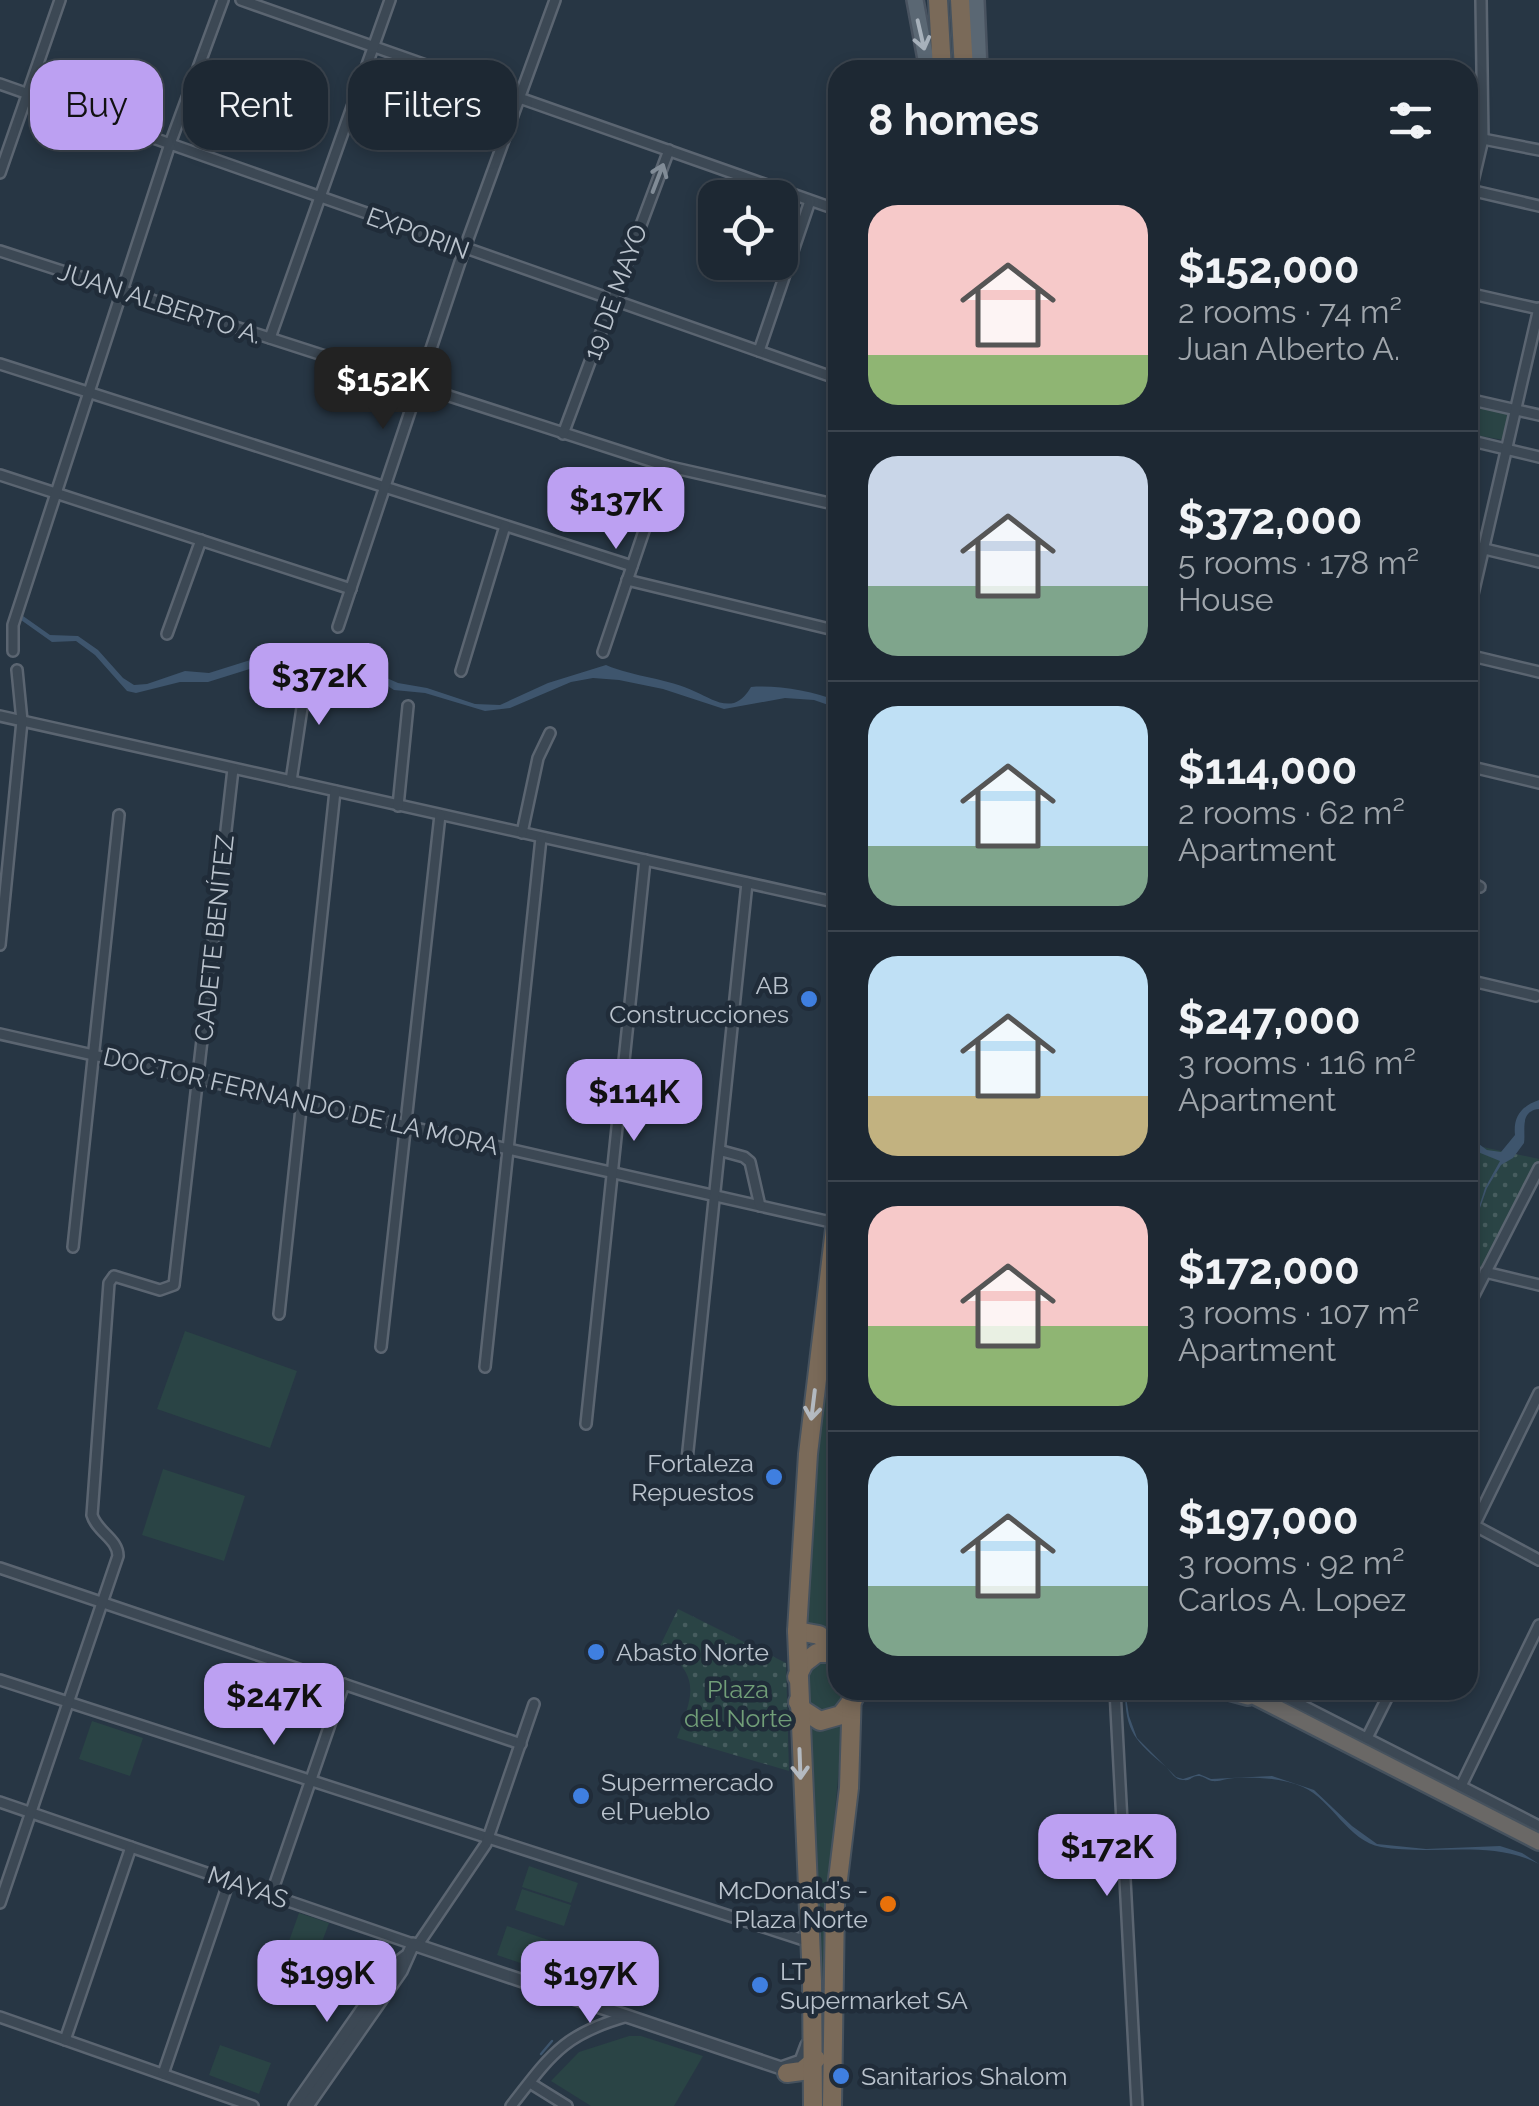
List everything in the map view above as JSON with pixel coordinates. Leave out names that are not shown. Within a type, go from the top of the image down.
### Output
[{"type":"highway","points":[[938,0],[941,60]]},
{"type":"highway","points":[[960,0],[963,60]]},
{"type":"highway","points":[[810,2106],[813,2024],[797,1632],[808,1454],[828,1286]]},
{"type":"highway","points":[[797,1632],[818,1636],[828,1645]]},
{"type":"highway","points":[[797,1677],[804,1664],[818,1653],[828,1653]]},
{"type":"highway","points":[[798,1702],[820,1722],[841,1715],[851,1700]]},
{"type":"highway","points":[[832,2106],[836,1895],[855,1700]]},
{"type":"highway","points":[[1261,1700],[1539,1842]]},
{"type":"highway","points":[[784,2070],[802,2071],[814,2064],[833,2012]]},
{"type":"highway","points":[[784,2070],[800,2084],[810,2106]]},
{"type":"main road","points":[[914,0],[926,60]]},
{"type":"main road","points":[[976,0],[979,60]]},
{"type":"street","points":[[0,172],[60,0]]},
{"type":"street","points":[[13,651],[13,625],[24,590],[170,144],[223,0]]},
{"type":"street","points":[[241,0],[828,207]]},
{"type":"street","points":[[270,338],[390,0]]},
{"type":"street","points":[[338,627],[464,250],[555,0]]},
{"type":"street","points":[[1478,159],[1484,139],[1481,0]]},
{"type":"street","name":"EXPORIN","points":[[0,84],[828,376]]},
{"type":"street","points":[[1484,139],[1539,150]]},
{"type":"street","name":"19 DE MAYO","points":[[563,434],[669,150]]},
{"type":"street","points":[[1478,192],[1539,206]]},
{"type":"street","points":[[759,352],[810,202]]},
{"type":"street","name":"JUAN ALBERTO A.","points":[[0,251],[666,466],[828,503]]},
{"type":"street","points":[[1478,295],[1539,309],[1478,571]]},
{"type":"street","points":[[0,364],[632,566]]},
{"type":"street","points":[[1478,400],[1539,416]]},
{"type":"street","points":[[1478,442],[1539,457]]},
{"type":"street","points":[[603,652],[666,466]]},
{"type":"street","points":[[0,475],[351,589]]},
{"type":"street","points":[[462,671],[504,526]]},
{"type":"street","points":[[167,634],[201,540]]},
{"type":"street","points":[[1478,548],[1539,562]]},
{"type":"street","points":[[627,580],[828,629]]},
{"type":"street","points":[[1478,657],[1539,672]]},
{"type":"street","points":[[291,781],[308,668]]},
{"type":"street","points":[[0,945],[22,721],[16,670]]},
{"type":"street","points":[[398,806],[408,706]]},
{"type":"street","points":[[0,716],[828,901]]},
{"type":"street","points":[[522,833],[538,758],[550,733]]},
{"type":"street","points":[[1478,768],[1539,783]]},
{"type":"street","name":"CADETE BENÍTEZ","points":[[102,1602],[118,1550],[94,1522],[92,1514],[109,1283],[114,1276],[165,1291],[174,1285],[233,769]]},
{"type":"street","points":[[278,1314],[335,791]]},
{"type":"street","points":[[73,1248],[119,815]]},
{"type":"street","points":[[381,1347],[440,815]]},
{"type":"street","points":[[485,1367],[541,838]]},
{"type":"street","points":[[586,1424],[644,860]]},
{"type":"street","points":[[688,1460],[747,883]]},
{"type":"street","points":[[1478,982],[1536,996]]},
{"type":"street","name":"DOCTOR FERNANDO DE LA MORA","points":[[0,1034],[760,1206],[828,1218]]},
{"type":"street","points":[[722,1151],[744,1156],[750,1162],[760,1206]]},
{"type":"street","points":[[1478,1287],[1539,1168]]},
{"type":"street","points":[[1485,1272],[1539,1284]]},
{"type":"street","points":[[1478,1510],[1539,1393]]},
{"type":"street","points":[[1478,1527],[1539,1560]]},
{"type":"street","points":[[0,1568],[521,1744]]},
{"type":"street","points":[[0,1903],[102,1602]]},
{"type":"street","points":[[1461,1786],[1539,1625]]},
{"type":"street","points":[[0,1680],[810,1942]]},
{"type":"street","points":[[271,1895],[344,1684]]},
{"type":"street","points":[[1116,1700],[1137,2106]]},
{"type":"street","points":[[1292,1700],[1539,1826]]},
{"type":"street","points":[[1367,1738],[1387,1700]]},
{"type":"street","points":[[295,2106],[392,1967],[415,1945],[489,1837],[534,1704]]},
{"type":"street","name":"MAYAS","points":[[0,1802],[784,2070]]},
{"type":"street","points":[[65,2040],[130,1847]]},
{"type":"street","points":[[163,2074],[229,1881]]},
{"type":"street","points":[[308,2106],[401,1972],[405,1957]]},
{"type":"street","points":[[512,2106],[568,2040],[592,2026],[628,2016]]},
{"type":"street","points":[[0,2017],[253,2106]]},
{"type":"street","points":[[784,2070],[800,2061],[813,2024]]},
{"type":"street","points":[[530,2082],[567,2106]]},
{"type":"green space","points":[[1478,407],[1509,415],[1504,440],[1478,436]]},
{"type":"green space","points":[[1478,1146],[1539,1159],[1539,1171],[1478,1291]]},
{"type":"green space","points":[[828,1323],[828,1633],[804,1622],[804,1569]]},
{"type":"green space","points":[[185,1331],[297,1371],[270,1448],[157,1409]]},
{"type":"green space","points":[[163,1469],[245,1496],[224,1561],[142,1535]]},
{"type":"green space","name":"Plaza del Norte","points":[[678,1609],[786,1663],[789,1771],[677,1738],[690,1687],[683,1667],[660,1646]]},
{"type":"green space","points":[[817,1660],[828,1661],[828,1700],[840,1700],[829,1712],[813,1706],[809,1700],[807,1684]]},
{"type":"green space","points":[[92,1721],[143,1738],[130,1776],[79,1759]]},
{"type":"green space","points":[[807,1723],[824,1729],[843,1723],[820,2042]]},
{"type":"green space","points":[[529,1866],[578,1883],[571,1903],[522,1887]]},
{"type":"green space","points":[[522,1889],[571,1905],[564,1926],[515,1910]]},
{"type":"green space","points":[[299,1913],[329,1923],[312,1969],[283,1958]]},
{"type":"green space","points":[[507,1926],[560,1944],[550,1973],[497,1955]]},
{"type":"green space","points":[[641,2036],[703,2056],[674,2106],[591,2106],[551,2081],[579,2052]]},
{"type":"green space","points":[[220,2045],[271,2063],[259,2094],[209,2075]]},
{"type":"water","points":[[23,616],[50,635],[78,636],[134,685],[185,671],[209,673],[289,648],[307,647],[337,651],[355,664],[398,683],[475,704],[500,705],[548,683],[606,665],[685,687],[724,703],[734,703],[751,687],[772,687],[827,697],[828,705],[785,698],[724,709],[663,689],[593,678],[571,682],[510,708],[485,711],[425,693],[394,690],[329,655],[298,654],[208,682],[180,682],[136,693],[127,691],[95,655],[76,641],[52,642],[21,620]]},
{"type":"water","points":[[1539,1100],[1539,1109],[1526,1117],[1524,1143],[1513,1158],[1501,1165],[1478,1214],[1485,1188],[1500,1161],[1478,1152],[1478,1143],[1487,1150],[1501,1152],[1515,1135],[1516,1122],[1528,1105]]},
{"type":"water","points":[[1126,1700],[1137,1738],[1166,1767],[1147,1750],[1134,1735]]},
{"type":"water","points":[[1166,1767],[1183,1779],[1199,1774],[1211,1779],[1272,1776],[1314,1790],[1377,1844],[1426,1849],[1500,1846],[1539,1864],[1502,1852],[1401,1849],[1381,1847],[1359,1837],[1323,1801],[1295,1784],[1260,1778],[1215,1781],[1198,1776],[1180,1780],[1175,1777]]},
{"type":"waterway","points":[[541,2054],[552,2041]]},
{"type":"place","name":"AB Construcciones","points":[[809,999]]},
{"type":"place","name":"Fortaleza Repuestos","points":[[774,1477]]},
{"type":"place","name":"Abasto Norte","points":[[596,1652]]},
{"type":"place","name":"Supermercado el Pueblo","points":[[581,1796]]},
{"type":"place","name":"McDonald’s - Plaza Norte","points":[[888,1904]]},
{"type":"place","name":"LT Supermarket SA","points":[[760,1985]]},
{"type":"place","name":"Sanitarios Shalom","points":[[841,2076]]}]
